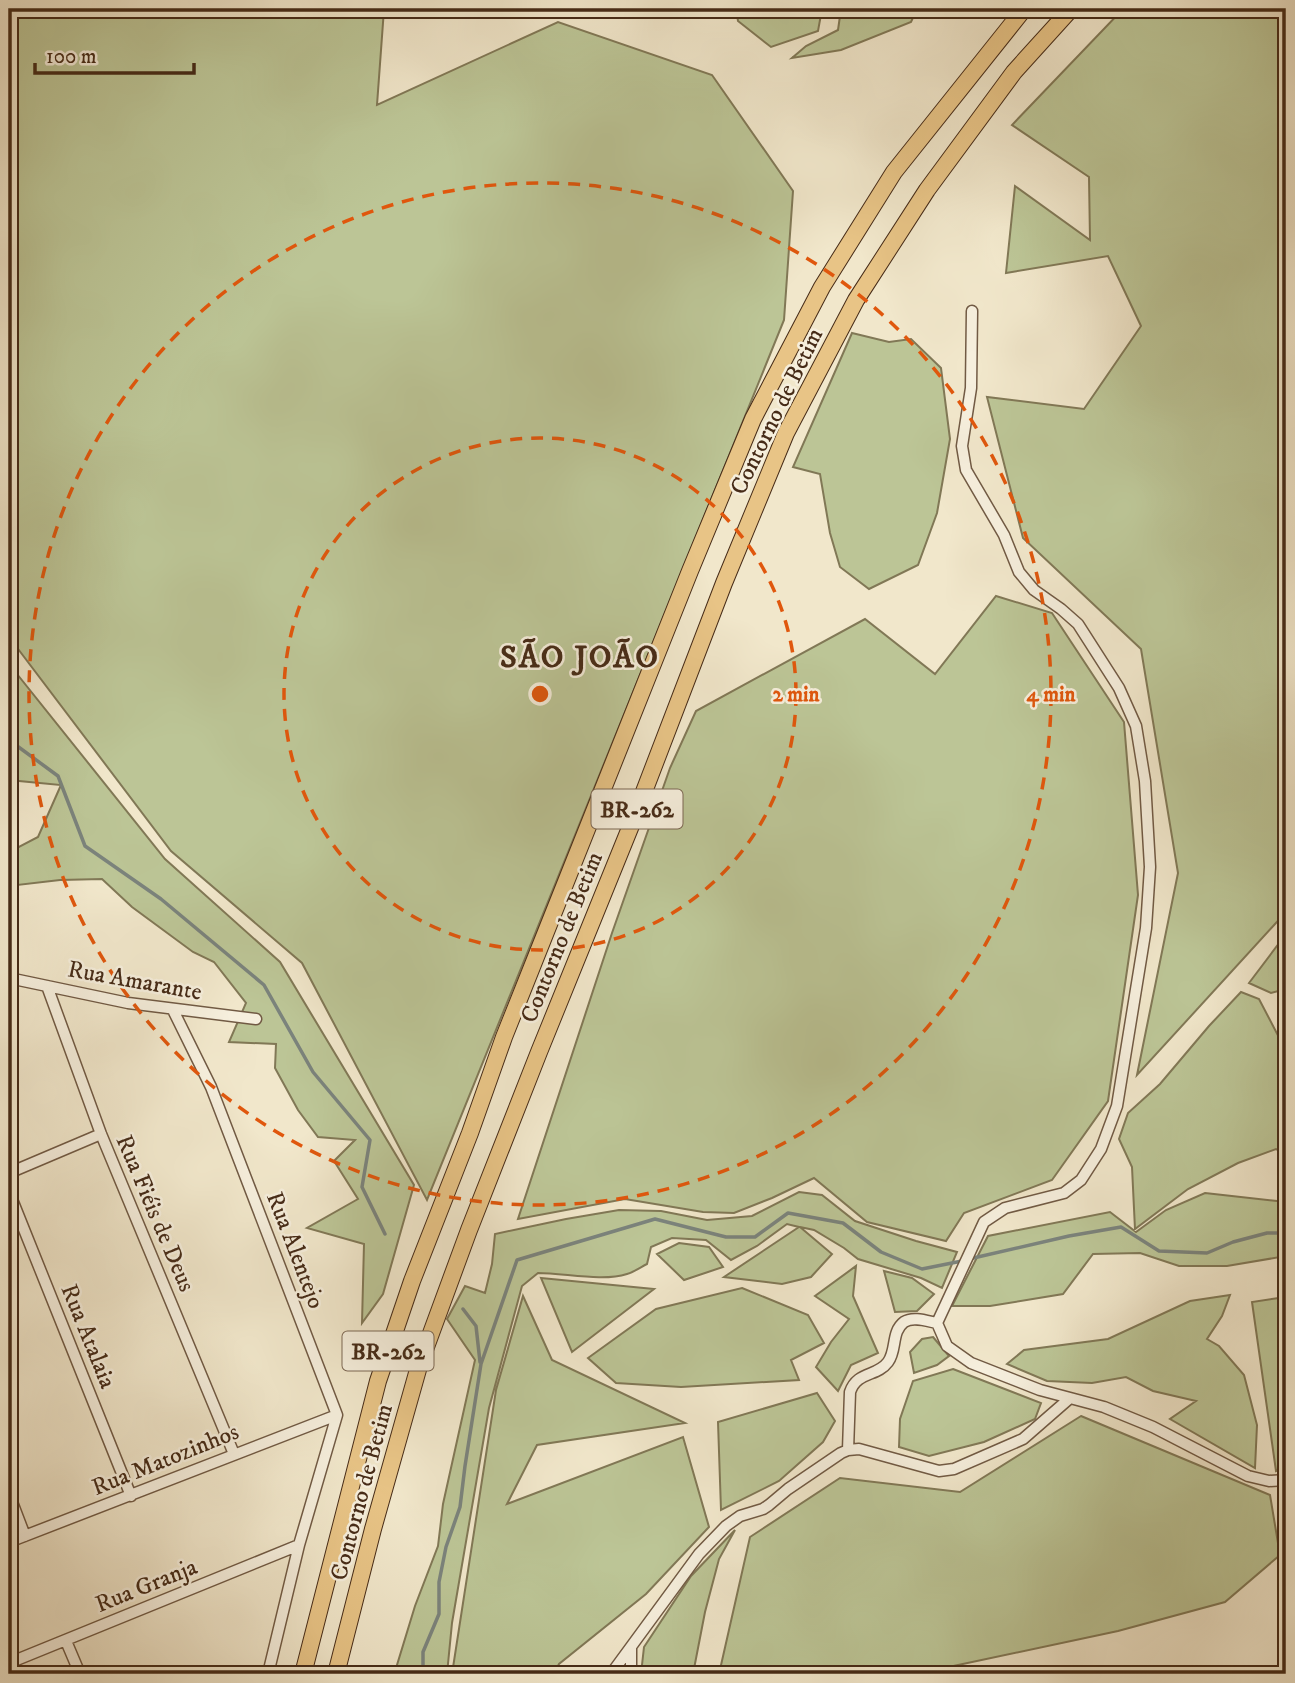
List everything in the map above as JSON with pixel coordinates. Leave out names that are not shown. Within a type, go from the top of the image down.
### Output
[{"type":"highway","name":"Contorno de Betim","points":[[303,1674],[378,1381],[412,1281],[504,1037],[753,419],[822,286],[894,172],[1024,9]]},
{"type":"highway","name":"Contorno de Betim","points":[[336,1674],[373,1528],[419,1366],[539,1052],[786,433],[856,300],[927,190],[1014,72],[1071,9]]},
{"type":"street","points":[[972,312],[971,388],[962,446],[966,470],[1004,535],[1019,572],[1034,590],[1079,624],[1119,688],[1136,726],[1145,781],[1150,867],[1146,928],[1118,1107],[1101,1149],[1081,1180],[1064,1193],[1005,1208],[984,1222],[937,1323],[947,1346],[971,1363],[1040,1390],[1104,1407],[1153,1427],[1248,1476],[1269,1481],[1286,1480]]},
{"type":"street","name":"Rua Amarante","points":[[9,978],[128,1003],[256,1019]]},
{"type":"street","name":"Rua Fiéis de Deus","points":[[47,986],[101,1134],[234,1454]]},
{"type":"street","name":"Rua Alentejo","points":[[173,1010],[211,1087],[337,1415]]},
{"type":"street","points":[[9,1173],[101,1134]]},
{"type":"street","name":"Rua Atalaia","points":[[9,1192],[131,1496]]},
{"type":"street","points":[[848,1450],[850,1392],[853,1385],[858,1379],[888,1363],[896,1332],[902,1323],[910,1319],[937,1323]]},
{"type":"street","points":[[611,1674],[699,1554],[726,1526],[740,1516],[769,1505],[788,1489],[848,1450],[859,1449],[939,1471],[954,1469],[1023,1439],[1070,1398]]},
{"type":"street","points":[[268,1674],[299,1545],[337,1415]]},
{"type":"street","name":"Rua Matozinhos","points":[[9,1542],[337,1415]]},
{"type":"street","points":[[9,1494],[25,1536]]},
{"type":"street","name":"Rua Granja","points":[[9,1663],[299,1545]]},
{"type":"street","points":[[66,1641],[80,1674]]},
{"type":"street","points":[[631,1648],[631,1674]]},
{"type":"green space","points":[[9,9],[384,9],[377,105],[558,22],[712,75],[793,191],[784,320],[427,1200],[302,963],[171,851],[9,637]]},
{"type":"green space","points":[[736,9],[822,9],[818,31],[771,47],[738,21]]},
{"type":"green space","points":[[841,9],[917,9],[911,22],[841,50],[792,58],[806,46],[838,30]]},
{"type":"green space","points":[[1123,9],[1286,9],[1286,912],[1137,1075],[1178,873],[1141,649],[1023,538],[987,397],[1084,409],[1141,326],[1108,256],[1006,273],[1015,186],[1090,240],[1089,177],[1012,125]]},
{"type":"green space","points":[[852,333],[889,342],[911,339],[941,368],[950,439],[937,513],[918,565],[869,589],[840,567],[830,533],[820,474],[793,467]]},
{"type":"green space","points":[[996,596],[1052,613],[1124,722],[1138,895],[1108,1101],[1052,1180],[964,1213],[946,1241],[867,1222],[814,1178],[734,1213],[703,1212],[625,1199],[518,1219],[612,933],[670,768],[696,711],[865,619],[935,674]]},
{"type":"green space","points":[[9,664],[165,859],[280,962],[414,1185],[383,1294],[362,1323],[364,1244],[307,1228],[358,1199],[334,1161],[355,1140],[318,1137],[298,1110],[275,1068],[276,1044],[229,1042],[246,1003],[214,962],[193,952],[132,907],[102,879],[60,880],[9,886],[9,852],[38,837],[61,785],[9,780]]},
{"type":"green space","points":[[1286,934],[1286,989],[1271,993],[1249,983]]},
{"type":"green space","points":[[1241,992],[1259,999],[1286,1047],[1286,1154],[1276,1149],[1238,1163],[1188,1189],[1135,1229],[1132,1167],[1119,1139],[1128,1113],[1160,1084]]},
{"type":"green space","points":[[799,1192],[822,1195],[855,1221],[957,1252],[942,1288],[921,1278],[858,1259],[814,1230],[800,1227],[832,1254],[811,1277],[782,1284],[724,1277],[799,1227],[787,1224],[757,1246],[731,1260],[706,1240],[672,1238],[651,1247],[647,1264],[627,1274],[595,1277],[538,1273],[522,1286],[489,1408],[452,1623],[447,1674],[396,1674],[415,1606],[438,1546],[443,1504],[475,1360],[447,1319],[465,1286],[485,1293],[495,1234],[619,1210],[661,1211],[707,1220],[752,1216]]},
{"type":"green space","points":[[1205,1193],[1286,1202],[1286,1256],[1227,1266],[1179,1266],[1140,1253],[1093,1254],[1063,1294],[990,1306],[952,1306],[988,1236],[1110,1212],[1136,1232],[1166,1210]]},
{"type":"green space","points":[[679,1243],[709,1247],[723,1267],[684,1280],[657,1254]]},
{"type":"green space","points":[[856,1266],[853,1296],[878,1353],[851,1365],[838,1391],[816,1367],[849,1319],[815,1296]]},
{"type":"green space","points":[[884,1271],[912,1278],[934,1294],[917,1311],[895,1312]]},
{"type":"green space","points":[[541,1278],[654,1289],[572,1352]]},
{"type":"green space","points":[[742,1288],[808,1315],[824,1343],[791,1360],[799,1380],[681,1387],[616,1383],[588,1358],[656,1309]]},
{"type":"green space","points":[[1230,1295],[1222,1316],[1207,1339],[1219,1346],[1244,1375],[1257,1425],[1255,1468],[1170,1419],[1196,1401],[1153,1391],[1126,1377],[1092,1383],[1047,1381],[1007,1364],[1024,1350],[1108,1339],[1190,1301]]},
{"type":"green space","points":[[523,1296],[552,1360],[685,1423],[537,1445],[507,1504],[683,1437],[709,1527],[646,1594],[559,1664],[554,1674],[452,1674],[496,1390]]},
{"type":"green space","points":[[1286,1297],[1286,1467],[1276,1471],[1252,1302]]},
{"type":"green space","points":[[933,1337],[949,1356],[937,1365],[914,1373],[910,1352],[922,1339]]},
{"type":"green space","points":[[953,1369],[1041,1403],[1035,1419],[984,1442],[929,1456],[899,1447],[900,1419],[913,1381]]},
{"type":"green space","points":[[817,1393],[835,1421],[823,1442],[779,1481],[721,1510],[718,1422]]},
{"type":"green space","points":[[1081,1416],[1270,1495],[1280,1555],[1225,1602],[1118,1631],[923,1674],[719,1674],[750,1537],[840,1478],[960,1492]]},
{"type":"green space","points":[[735,1530],[719,1559],[693,1674],[641,1674],[644,1647],[691,1576]]},
{"type":"waterway","points":[[9,740],[58,776],[85,846],[161,899],[264,985],[313,1072],[370,1140],[362,1187],[385,1234]]},
{"type":"waterway","points":[[423,1674],[423,1652],[439,1614],[439,1582],[446,1547],[460,1507],[481,1364],[517,1260],[655,1219],[726,1237],[755,1237],[788,1213],[843,1223],[881,1252],[922,1269],[962,1261]]},
{"type":"waterway","points":[[969,1259],[1121,1227],[1159,1251],[1207,1253],[1233,1242],[1267,1233],[1286,1233]]},
{"type":"waterway","points":[[463,1309],[476,1326],[480,1362]]},
{"type":"district","name":"SÃO JOÃO","points":[[580,656]]}]
